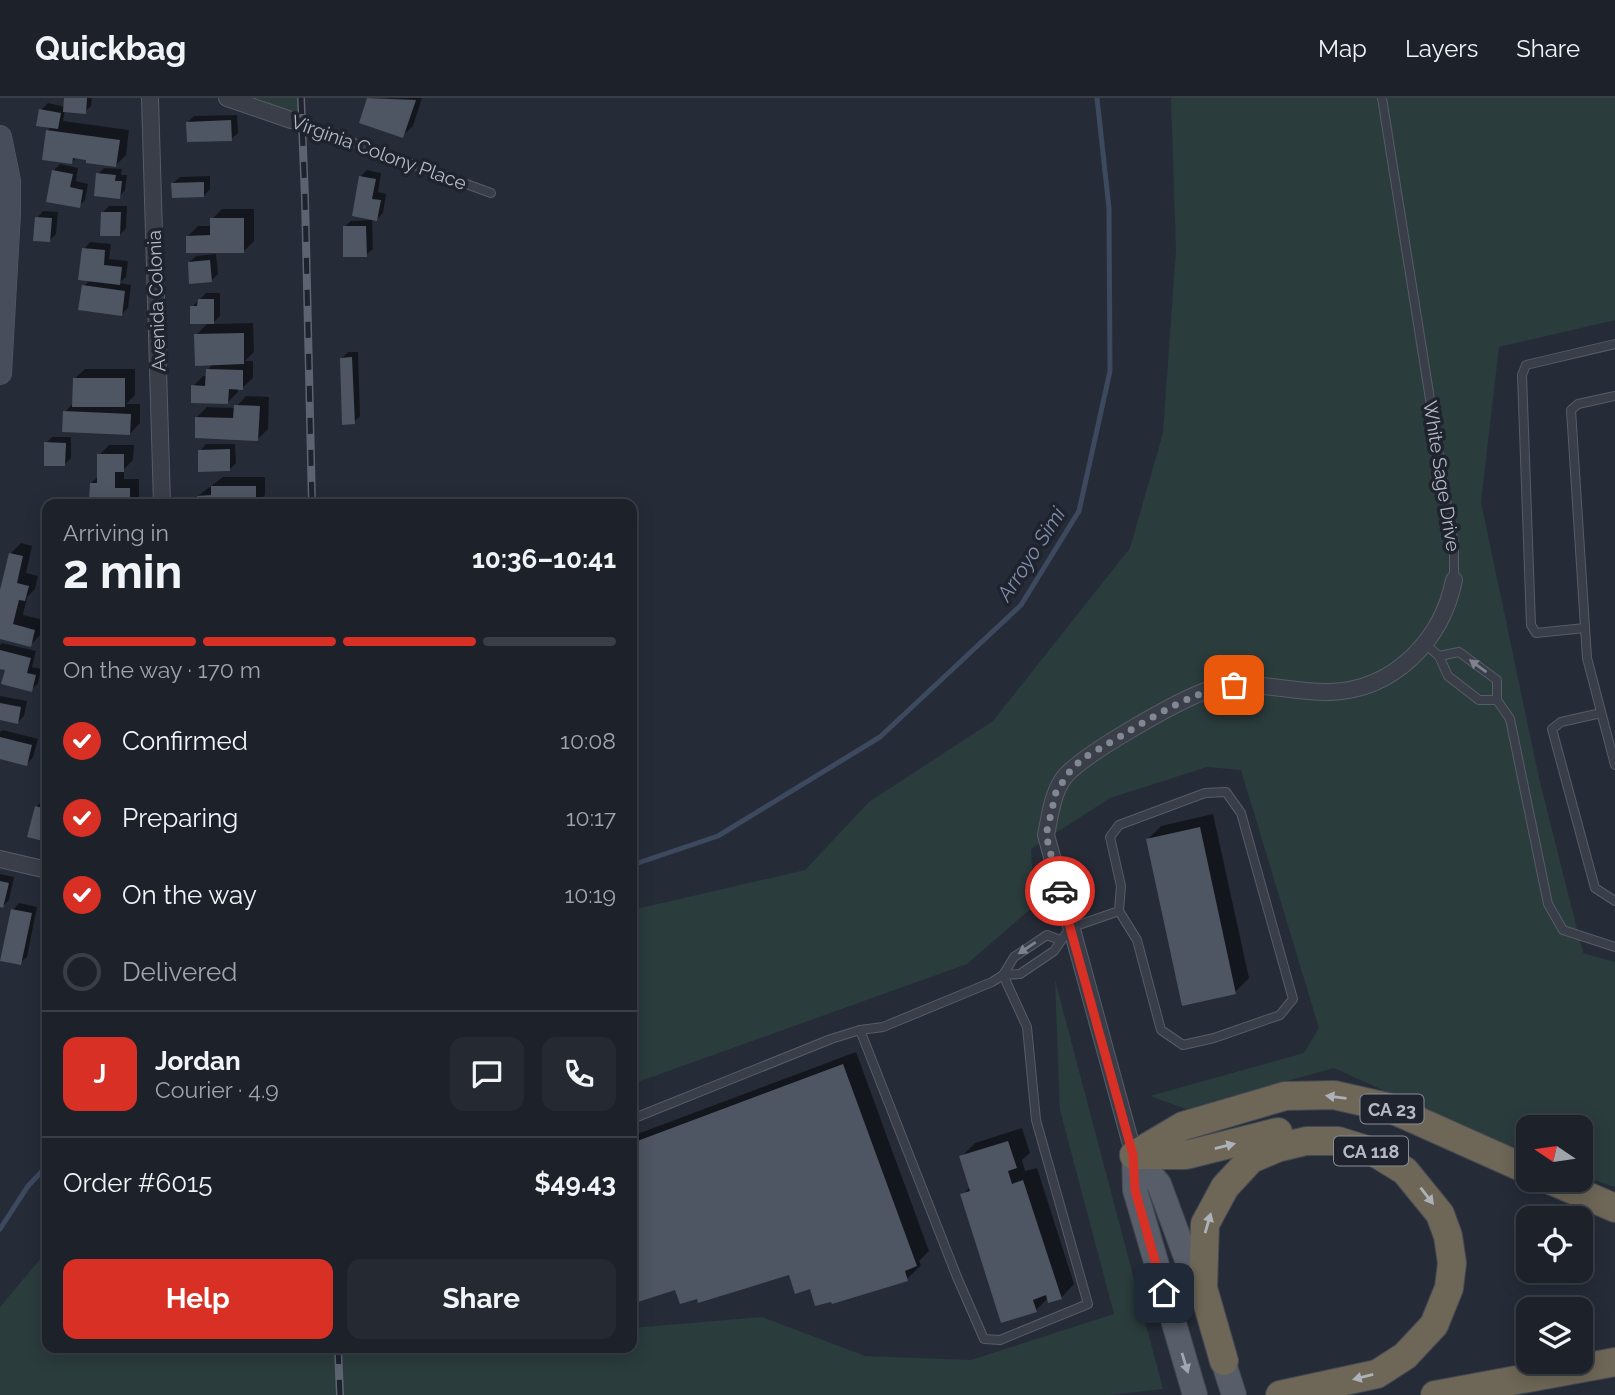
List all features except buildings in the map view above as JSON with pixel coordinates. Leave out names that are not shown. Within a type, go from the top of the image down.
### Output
[{"type":"highway","name":"CA 23","points":[[1133,1155],[1183,1126],[1285,1096],[1334,1095],[1387,1107],[1516,1165]]},
{"type":"highway","points":[[1133,1155],[1186,1155],[1284,1131],[1338,1141]]},
{"type":"highway","name":"CA 118","points":[[1224,1361],[1203,1288],[1205,1224],[1225,1187],[1251,1159],[1277,1147],[1306,1141],[1338,1141],[1374,1152],[1405,1171],[1440,1214],[1448,1236],[1452,1263],[1449,1288],[1434,1325],[1405,1356],[1377,1374],[1280,1395]]},
{"type":"highway","points":[[1578,1192],[1615,1208]]},
{"type":"highway","points":[[1435,1395],[1615,1362]]},
{"type":"main road","points":[[1133,1155],[1159,1184],[1224,1361]]},
{"type":"main road","points":[[1133,1155],[1135,1190],[1195,1395]]},
{"type":"main road","name":"CA 118","points":[[1224,1361],[1234,1395]]},
{"type":"street","name":"Avenida Colonia","points":[[150,98],[162,499]]},
{"type":"street","name":"Virginia Colony Place","points":[[227,98],[291,120]]},
{"type":"street","points":[[0,137],[9,181],[9,214],[0,373]]},
{"type":"street","name":"White Sage Drive","points":[[1133,1155],[1065,934],[1046,835],[1056,792],[1072,768],[1085,757],[1208,690],[1234,685],[1310,692],[1353,689],[1390,674],[1415,656],[1425,644],[1441,620],[1454,580]]},
{"type":"street","points":[[0,859],[42,869]]},
{"type":"lane","name":"White Sage Drive","points":[[1382,98],[1454,541],[1454,580]]},
{"type":"lane","name":"Virginia Colony Place","points":[[291,120],[491,193]]},
{"type":"lane","points":[[1585,628],[1536,633],[1531,625],[1522,375],[1526,365],[1615,344]]},
{"type":"lane","points":[[1615,396],[1578,404],[1571,410],[1587,658],[1615,765]]},
{"type":"lane","points":[[1425,644],[1439,656],[1448,676],[1479,700],[1497,700]]},
{"type":"lane","points":[[1439,656],[1459,653],[1497,680],[1497,700],[1510,719],[1548,904],[1563,930],[1615,947]]},
{"type":"lane","points":[[1601,713],[1560,722],[1552,729],[1595,888],[1615,901]]},
{"type":"lane","points":[[1226,792],[1241,813],[1293,999],[1280,1016],[1214,1038],[1183,1045],[1161,1030],[1137,940],[1119,911],[1121,886],[1110,837],[1119,825],[1205,793],[1226,792]]},
{"type":"lane","points":[[637,1117],[831,1039],[860,1030],[883,1027],[992,982],[1003,975],[1014,957],[1047,935],[1065,934],[1119,911]]},
{"type":"lane","points":[[1003,975],[1020,974],[1054,951],[1065,934]]},
{"type":"lane","points":[[860,1030],[984,1339],[1000,1340],[1088,1304],[1036,1120],[1027,1027],[1003,975]]},
{"type":"shaded area","points":[[227,98],[301,98],[302,124]]},
{"type":"shaded area","points":[[1171,98],[1615,98],[1615,320],[1499,347],[1481,502],[1539,778],[1583,953],[1615,962],[1615,1187],[1593,1179],[1593,1115],[1516,1115],[1516,1151],[1334,1068],[1186,1109],[1150,1096],[1304,1053],[1319,1028],[1241,770],[1207,767],[1110,798],[1031,849],[1034,906],[967,964],[637,1082],[637,909],[805,870],[869,802],[993,721],[1130,548],[1163,433],[1176,250]]},
{"type":"shaded area","points":[[1055,980],[1163,1389],[1110,1395],[0,1395],[0,1307],[42,1257],[42,1353],[637,1353],[637,1328],[762,1317],[865,1356],[971,1360],[1114,1314],[1060,1110]]},
{"type":"waterway","name":"Arroyo Simi","points":[[637,863],[718,836],[880,737],[1021,605],[1079,511],[1110,371],[1109,208],[1097,98]]},
{"type":"waterway","name":"Arroyo Simi","points":[[0,1229],[28,1186],[42,1171]]},
{"type":"railway","points":[[301,98],[312,499]]},
{"type":"railway","points":[[338,1353],[340,1395]]},
{"type":"way so far","points":[[1060,891],[1046,835],[1056,792],[1072,768],[1085,757],[1188,699],[1208,690],[1234,685]]},
{"type":"route","points":[[1060,891],[1133,1155],[1135,1190],[1164,1293]]}]
